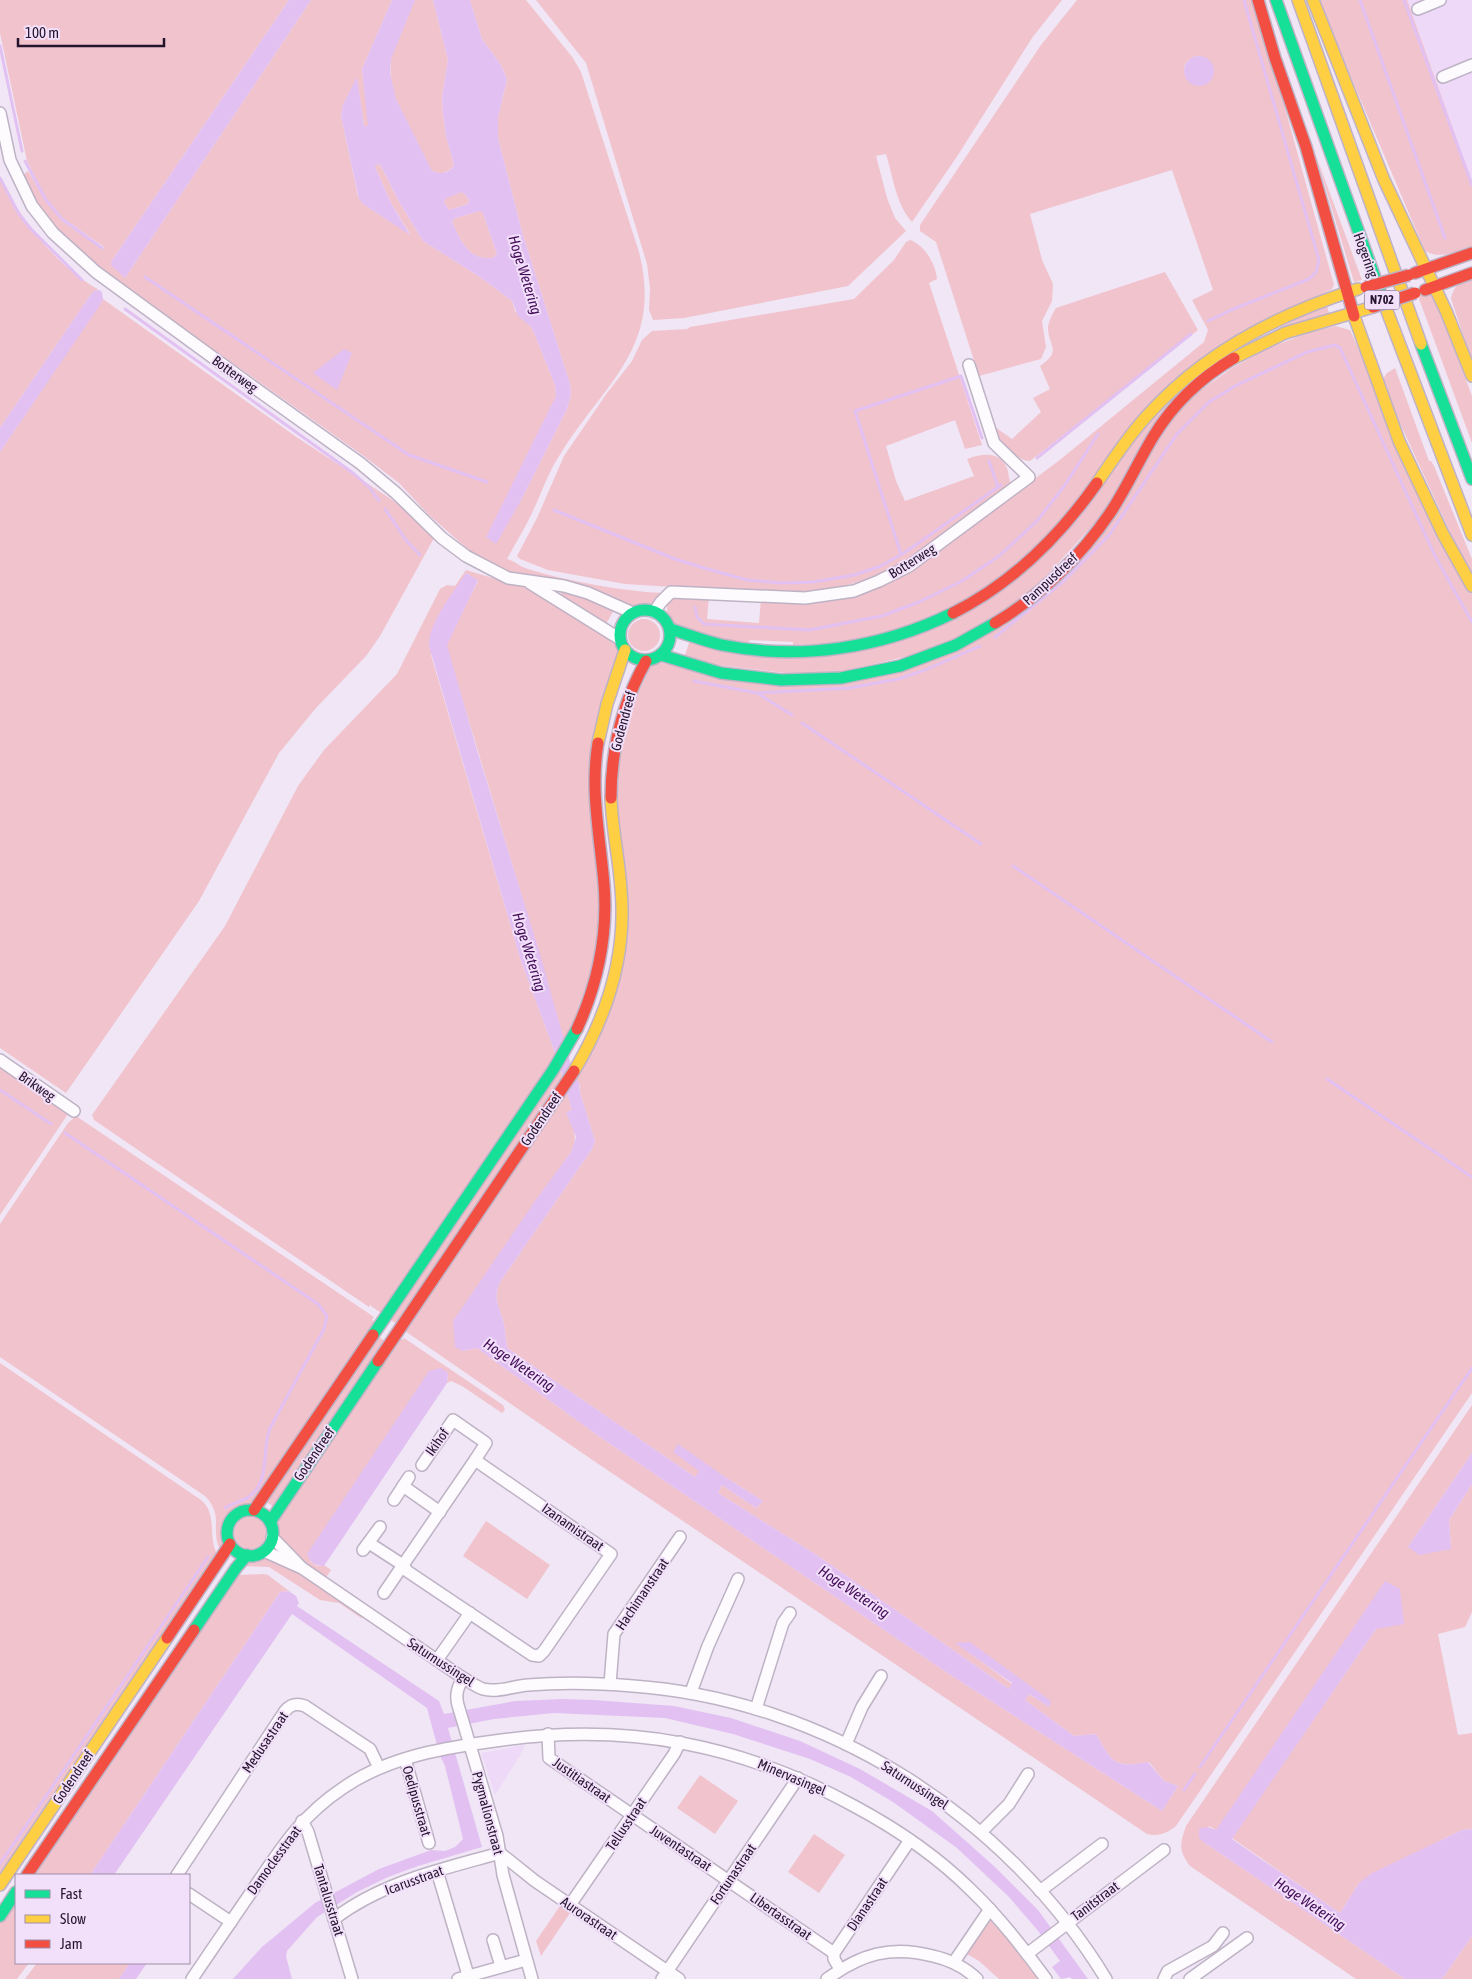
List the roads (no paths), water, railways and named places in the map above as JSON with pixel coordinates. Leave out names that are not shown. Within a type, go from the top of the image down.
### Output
[{"type":"main road","name":"N702","points":[[1258,0],[1275,58],[1306,147],[1353,314],[1399,441],[1443,534],[1472,586]]},
{"type":"main road","name":"Hogering","points":[[1276,0],[1324,141],[1393,329],[1472,535]]},
{"type":"main road","name":"Hogering","points":[[1298,0],[1410,314],[1472,479]]},
{"type":"main road","points":[[1313,0],[1340,65],[1372,152],[1396,207],[1436,287],[1472,376]]},
{"type":"main road","name":"Pampusdreef","points":[[670,629],[691,637],[749,650],[803,652],[858,647],[916,631],[949,617],[993,591],[1038,555],[1074,516],[1121,446],[1138,426],[1158,404],[1204,363],[1264,326],[1290,313],[1347,292],[1409,275],[1472,254]]},
{"type":"main road","name":"Pampusdreef","points":[[661,656],[718,674],[759,679],[806,681],[839,679],[879,671],[915,662],[950,648],[981,632],[1022,606],[1054,578],[1080,551],[1109,514],[1125,489],[1155,431],[1173,407],[1223,364],[1259,344],[1299,328],[1353,314],[1472,274]]},
{"type":"main road","points":[[647,610],[654,612],[666,621],[670,629],[669,643],[661,656],[646,660],[638,660],[625,650],[620,639],[623,624],[633,613],[647,610]]},
{"type":"main road","name":"Godendreef","points":[[254,1510],[568,1048],[585,1012],[602,950],[605,900],[595,818],[594,768],[603,720],[623,662],[625,650]]},
{"type":"main road","name":"Godendreef","points":[[270,1522],[574,1070],[599,1026],[613,981],[622,927],[622,887],[611,809],[612,769],[617,735],[624,709],[635,679],[646,660]]},
{"type":"main road","points":[[254,1510],[263,1514],[270,1522],[272,1537],[264,1551],[256,1555],[247,1555],[239,1553],[230,1544],[227,1532],[231,1520],[241,1512],[254,1510]]},
{"type":"main road","name":"Godendreef","points":[[0,1885],[230,1544]]},
{"type":"main road","name":"Godendreef","points":[[29,1874],[236,1568],[247,1555]]},
{"type":"main road","points":[[0,1916],[15,1894]]},
{"type":"street","points":[[1418,8],[1440,0]]},
{"type":"street","points":[[1443,77],[1472,65]]},
{"type":"street","name":"Botterweg","points":[[0,113],[10,160],[32,206],[53,233],[96,272],[360,462],[396,493],[442,538],[466,556],[508,578],[564,586],[588,593],[633,613]]},
{"type":"street","name":"Botterweg","points":[[654,612],[671,592],[805,598],[854,591],[915,562],[1029,478],[994,443],[969,365]]},
{"type":"street","name":"Botterweg","points":[[529,582],[620,639]]},
{"type":"street","name":"Brikweg","points":[[0,1060],[74,1111]]},
{"type":"street","name":"Ikihof","points":[[422,1465],[453,1420],[486,1443],[475,1460]]},
{"type":"street","points":[[384,1593],[475,1460]]},
{"type":"street","name":"Izanamistraat","points":[[380,1526],[366,1546],[403,1565],[407,1571],[470,1614],[532,1655],[539,1656],[611,1554],[475,1460]]},
{"type":"street","points":[[394,1500],[406,1481],[440,1512]]},
{"type":"street","name":"Saturnussingel","points":[[272,1537],[302,1568]]},
{"type":"street","name":"Hachimanstraat","points":[[610,1684],[614,1634],[680,1537]]},
{"type":"street","name":"Saturnussingel","points":[[264,1551],[302,1568],[463,1678],[483,1689],[498,1690],[528,1685],[567,1683],[610,1684],[691,1692],[756,1709],[815,1730],[865,1753],[938,1798],[981,1832],[1040,1891],[1106,1979]]},
{"type":"street","points":[[691,1692],[708,1646],[738,1579]]},
{"type":"street","points":[[756,1709],[783,1623],[790,1613]]},
{"type":"street","points":[[437,1660],[470,1614]]},
{"type":"street","points":[[846,1744],[862,1707],[881,1676]]},
{"type":"street","name":"Pygmalionstraat","points":[[463,1678],[456,1697],[500,1853],[503,1875],[532,1979]]},
{"type":"street","name":"Medusastraat","points":[[178,1874],[285,1711],[292,1705],[301,1704],[305,1706],[370,1749],[379,1768]]},
{"type":"street","name":"Minervasingel","points":[[469,1744],[548,1734],[585,1733],[632,1736],[680,1742],[747,1759],[798,1778],[880,1820],[940,1863],[990,1909],[1031,1951],[1046,1979]]},
{"type":"street","name":"Justitiastraat","points":[[548,1734],[549,1758],[633,1816]]},
{"type":"street","name":"Tellusstraat","points":[[570,1905],[633,1816],[680,1742]]},
{"type":"street","name":"Damoclesstraat","points":[[192,1979],[292,1833],[317,1807],[345,1786],[379,1768],[405,1759],[469,1744]]},
{"type":"street","name":"Oedipusstraat","points":[[405,1759],[429,1843]]},
{"type":"street","points":[[981,1832],[1009,1804],[1028,1774]]},
{"type":"street","name":"Fortunastraat","points":[[665,1975],[798,1778]]},
{"type":"street","name":"Juventastraat","points":[[633,1816],[729,1880]]},
{"type":"street","name":"Tantalusstraat","points":[[302,1821],[308,1832],[352,1979]]},
{"type":"street","name":"Dianastraat","points":[[834,1953],[910,1840]]},
{"type":"street","points":[[1040,1891],[1102,1844]]},
{"type":"street","name":"Tanitstraat","points":[[1031,1951],[1164,1850]]},
{"type":"street","name":"Icarusstraat","points":[[333,1914],[407,1880],[500,1853]]},
{"type":"street","name":"Aurorastraat","points":[[500,1853],[535,1881],[665,1975],[679,1979]]},
{"type":"street","points":[[437,1871],[463,1977],[526,1960]]},
{"type":"street","name":"Libertasstraat","points":[[729,1880],[834,1953]]},
{"type":"street","points":[[190,1895],[231,1922]]},
{"type":"street","points":[[954,1962],[990,1909]]},
{"type":"street","points":[[1164,1979],[1168,1971],[1213,1946],[1223,1932]]},
{"type":"street","points":[[1190,1979],[1247,1938]]},
{"type":"street","points":[[493,1940],[501,1966]]},
{"type":"street","points":[[827,1979],[840,1969],[874,1954],[902,1950],[954,1962],[977,1979]]},
{"type":"street","points":[[834,1953],[834,1959],[840,1969]]},
{"type":"water","points":[[289,0],[311,0],[125,278],[111,265],[111,262]]},
{"type":"water","name":"Hoge Wetering","points":[[392,0],[415,0],[391,59],[390,73],[396,99],[432,171],[438,173],[447,171],[454,165],[446,136],[443,115],[442,97],[448,60],[433,0],[470,0],[482,39],[501,65],[507,79],[498,117],[498,138],[522,232],[570,384],[571,394],[567,409],[519,504],[496,544],[486,537],[556,396],[555,385],[532,328],[518,316],[512,301],[480,277],[423,241],[398,200],[380,164],[375,167],[391,203],[410,235],[363,204],[359,199],[341,116],[343,105],[357,77],[364,126],[368,126],[362,69]],"holes":[[[461,192],[466,195],[469,201],[468,204],[449,210],[444,202],[445,199]],[[480,211],[483,213],[497,254],[493,258],[478,256],[467,249],[452,221],[455,218]]]},
{"type":"water","points":[[1199,56],[1205,57],[1213,65],[1213,77],[1205,85],[1199,86],[1193,85],[1185,77],[1184,71],[1185,65],[1193,57]]},
{"type":"water","points":[[99,290],[102,292],[103,299],[100,305],[0,452],[0,428],[89,297],[94,291]]},
{"type":"water","points":[[344,349],[352,353],[337,390],[313,373]]},
{"type":"water","name":"Hoge Wetering","points":[[466,573],[478,580],[447,645],[477,750],[540,954],[575,1079],[579,1082],[580,1093],[595,1141],[592,1149],[500,1282],[497,1299],[504,1324],[507,1348],[695,1477],[699,1471],[673,1452],[678,1444],[763,1501],[756,1508],[722,1485],[718,1493],[818,1556],[1009,1689],[1012,1683],[955,1643],[970,1642],[1051,1701],[1049,1707],[1029,1694],[1025,1700],[1074,1736],[1096,1734],[1106,1751],[1115,1761],[1128,1764],[1148,1762],[1164,1781],[1178,1786],[1162,1811],[946,1672],[600,1437],[477,1348],[462,1351],[455,1347],[453,1321],[571,1152],[576,1137],[566,1112],[572,1110],[557,1058],[521,961],[429,646],[430,637],[437,618]]},
{"type":"water","points":[[441,1368],[448,1373],[447,1383],[324,1566],[313,1563],[307,1554],[429,1371]]},
{"type":"water","points":[[1472,1453],[1472,1484],[1449,1520],[1451,1549],[1419,1555],[1408,1547]]},
{"type":"water","name":"Hoge Wetering","points":[[1385,1581],[1400,1589],[1404,1624],[1376,1629],[1232,1839],[1340,1913],[1359,1883],[1372,1873],[1462,1830],[1472,1829],[1472,1936],[1442,1979],[1405,1979],[1199,1838],[1199,1829],[1208,1827],[1216,1830]]},
{"type":"water","points":[[289,1591],[296,1596],[299,1603],[297,1606],[439,1701],[444,1714],[515,1701],[562,1699],[674,1706],[731,1718],[800,1741],[860,1769],[932,1811],[995,1867],[1038,1910],[1088,1979],[1072,1979],[1070,1977],[1061,1979],[1052,1967],[1060,1961],[1039,1932],[1009,1897],[957,1848],[893,1802],[851,1777],[810,1759],[733,1734],[665,1718],[554,1713],[494,1719],[448,1728],[482,1847],[388,1877],[357,1892],[317,1917],[287,1951],[286,1956],[292,1979],[233,1979],[262,1947],[315,1903],[379,1869],[431,1850],[445,1851],[455,1847],[463,1839],[445,1766],[440,1756],[427,1708],[292,1614],[115,1874],[91,1874],[280,1592]]},
{"type":"water","points":[[129,1964],[146,1964],[136,1979],[119,1979]]},
{"type":"waterway","points":[[1208,321],[1309,279],[1316,272],[1319,260],[1244,0]]},
{"type":"waterway","points":[[1360,0],[1445,238]]},
{"type":"waterway","points":[[1404,0],[1472,185]]},
{"type":"waterway","points":[[0,46],[22,151]]},
{"type":"waterway","points":[[25,161],[46,200],[62,219],[102,248]]},
{"type":"waterway","points":[[0,178],[19,214],[31,229],[82,280]]},
{"type":"waterway","points":[[145,277],[409,455],[487,482]]},
{"type":"waterway","points":[[125,309],[353,473],[370,488],[379,501]]},
{"type":"waterway","points":[[1037,458],[1191,334]]},
{"type":"waterway","points":[[995,637],[1064,581],[1109,535],[1177,434],[1209,402],[1235,386],[1307,352],[1335,345],[1340,348],[1435,556],[1472,622]]},
{"type":"waterway","points":[[901,554],[855,411],[961,376],[982,438]]},
{"type":"waterway","points":[[695,607],[697,617],[704,624],[809,630],[882,616],[919,602],[962,581],[999,556],[1037,521],[1065,485],[1098,434]]},
{"type":"waterway","points":[[989,461],[998,487]]},
{"type":"waterway","points":[[554,510],[675,559],[747,580],[781,583],[813,582],[854,575],[881,566],[907,551],[1001,485]]},
{"type":"waterway","points":[[385,509],[406,540],[420,555]]},
{"type":"waterway","points":[[694,681],[757,693],[849,688],[898,679],[925,670],[980,646]]},
{"type":"waterway","points":[[759,694],[792,715]]},
{"type":"waterway","points":[[802,723],[981,844]]},
{"type":"waterway","points":[[1013,866],[1272,1042]]},
{"type":"waterway","points":[[1327,1079],[1472,1177]]},
{"type":"waterway","points":[[0,1090],[51,1124]]},
{"type":"waterway","points":[[65,1133],[318,1304],[327,1316],[324,1329],[270,1428],[261,1482],[250,1496],[225,1508]]},
{"type":"waterway","points":[[1200,1767],[1472,1368]]},
{"type":"waterway","points":[[0,1864],[208,1557]]},
{"type":"waterway","points":[[1184,1790],[1195,1774]]}]
